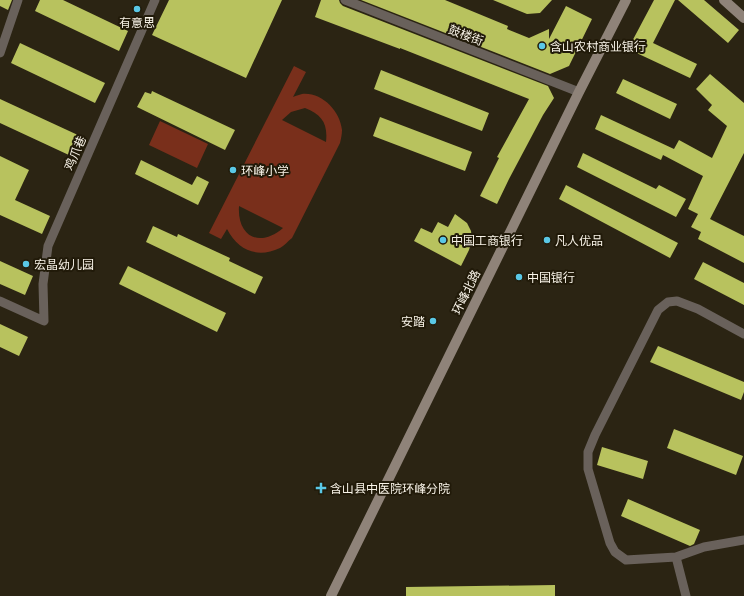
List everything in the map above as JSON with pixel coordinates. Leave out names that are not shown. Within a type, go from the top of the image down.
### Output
[{"type":"main road","name":"环峰北路","points":[[331,596],[579,92],[626,0]]},
{"type":"main road","points":[[724,0],[744,18]]},
{"type":"street","points":[[0,52],[18,0]]},
{"type":"street","name":"鸡爪巷","points":[[0,301],[44,321],[43,284],[48,246],[155,0]]},
{"type":"street","name":"鼓楼街","points":[[345,0],[579,92]]},
{"type":"street","points":[[744,334],[698,309],[677,301],[668,302],[658,310],[595,435],[588,452],[588,469],[610,543],[615,552],[626,560],[676,557],[704,547],[744,540]]},
{"type":"street","points":[[676,557],[686,596]]},
{"type":"shaded area","points":[[294,66],[306,72],[293,97],[302,94],[309,94],[316,96],[329,104],[338,116],[341,123],[342,133],[340,143],[292,238],[280,248],[264,253],[249,250],[243,247],[231,236],[227,229],[221,239],[209,233]],"holes":[[[305,108],[323,120],[326,130],[326,142],[282,120],[291,112]],[[239,206],[283,228],[266,237],[258,238],[252,236],[246,232],[242,225],[239,217]]]},
{"type":"shaded area","points":[[160,121],[208,144],[197,168],[149,145]]},
{"type":"building","points":[[0,0],[12,0],[8,10],[0,6]]},
{"type":"building","points":[[40,0],[63,0],[128,31],[119,51],[35,11]]},
{"type":"building","points":[[169,0],[282,0],[246,78],[152,35]]},
{"type":"building","points":[[321,0],[339,0],[343,6],[548,86],[554,98],[543,115],[497,204],[480,196],[499,158],[497,157],[529,99],[400,48],[315,17]]},
{"type":"building","points":[[361,0],[445,0],[508,26],[507,29],[529,38],[549,29],[549,39],[566,6],[592,19],[569,66],[550,74]]},
{"type":"building","points":[[493,0],[552,0],[540,13],[527,14]]},
{"type":"building","points":[[654,0],[675,0],[653,43],[697,64],[690,78],[628,49]]},
{"type":"building","points":[[678,0],[704,0],[739,30],[728,43]]},
{"type":"building","points":[[20,43],[105,83],[95,103],[11,63]]},
{"type":"building","points":[[381,70],[489,113],[482,131],[374,89]]},
{"type":"building","points":[[710,74],[744,103],[744,153],[710,219],[744,236],[744,263],[698,239],[701,232],[691,227],[698,214],[688,209],[703,176],[663,155],[661,160],[595,129],[601,115],[674,149],[679,140],[712,158],[727,126],[708,110],[712,105],[696,89]]},
{"type":"building","points":[[623,79],[677,104],[670,119],[616,93]]},
{"type":"building","points":[[152,91],[235,130],[225,150],[137,107],[145,92],[151,94]]},
{"type":"building","points":[[0,99],[80,136],[71,156],[0,123]]},
{"type":"building","points":[[380,117],[472,152],[465,171],[373,136]]},
{"type":"building","points":[[583,153],[656,189],[659,185],[686,199],[676,217],[577,167]]},
{"type":"building","points":[[0,156],[29,170],[15,200],[50,216],[42,234],[0,215]]},
{"type":"building","points":[[141,160],[192,185],[197,176],[209,182],[198,205],[135,174]]},
{"type":"building","points":[[566,185],[678,243],[670,258],[559,199]]},
{"type":"building","name":"中国工商银行","points":[[455,214],[467,223],[471,231],[472,240],[461,266],[414,241],[421,228],[432,233],[438,222],[448,227]]},
{"type":"building","points":[[153,226],[177,237],[178,234],[230,258],[229,261],[263,277],[255,294],[146,242]]},
{"type":"building","points":[[0,261],[33,276],[25,295],[0,284]]},
{"type":"building","points":[[703,262],[744,283],[744,305],[694,279]]},
{"type":"building","points":[[128,266],[226,313],[217,332],[119,284]]},
{"type":"building","points":[[0,324],[28,337],[19,356],[0,347]]},
{"type":"building","points":[[658,346],[744,382],[744,392],[741,400],[650,362]]},
{"type":"building","points":[[674,429],[743,456],[736,475],[667,448]]},
{"type":"building","points":[[602,447],[648,461],[643,479],[597,465]]},
{"type":"building","points":[[628,499],[700,530],[694,544],[690,546],[621,516]]},
{"type":"building","points":[[555,585],[555,596],[406,596],[406,587]]},
{"type":"place","name":"有意思","points":[[137,9]]},
{"type":"place","name":"含山农村商业银行","points":[[542,46]]},
{"type":"place","name":"环峰小学","points":[[233,170]]},
{"type":"place","name":"中国工商银行","points":[[443,240]]},
{"type":"place","name":"凡人优品","points":[[547,240]]},
{"type":"place","name":"宏晶幼儿园","points":[[26,264]]},
{"type":"place","name":"中国银行","points":[[519,277]]},
{"type":"place","name":"安踏","points":[[433,321]]},
{"type":"place","name":"含山县中医院环峰分院","points":[[321,488]]}]
